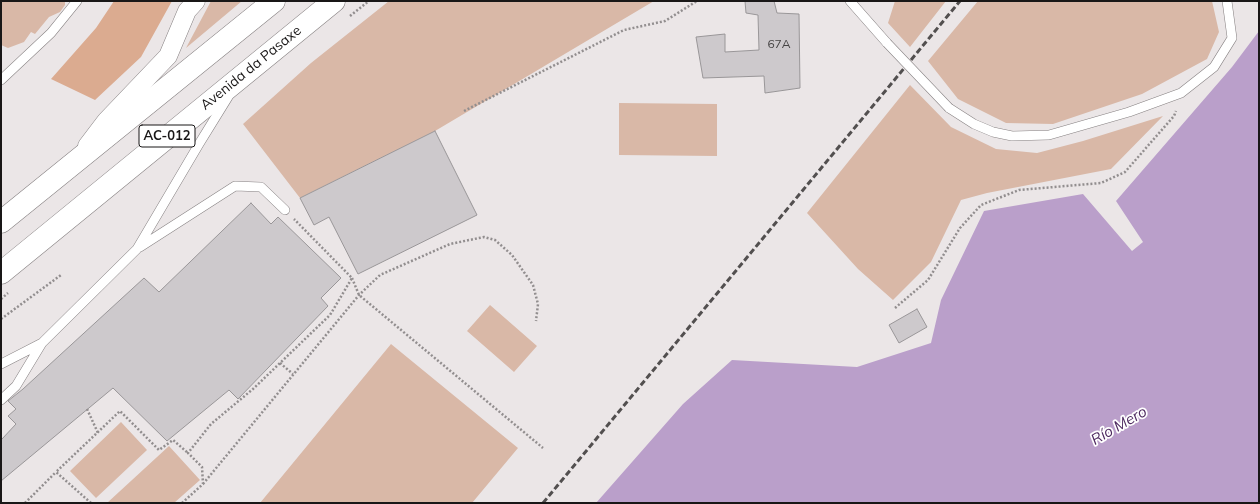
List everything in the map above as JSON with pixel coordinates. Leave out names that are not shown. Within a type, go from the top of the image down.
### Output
[{"type":"main road","name":"AC-012","points":[[1,222],[274,1]]},
{"type":"main road","name":"Avenida da Pasaxe","points":[[1,273],[334,1]]},
{"type":"street","points":[[74,163],[106,121],[168,56],[187,10],[196,1]]},
{"type":"lane","points":[[1,80],[51,33],[78,1]]},
{"type":"lane","points":[[850,1],[948,108],[974,124],[993,132],[1012,136],[1049,135],[1129,112],[1181,92],[1214,68],[1232,38],[1227,1]]},
{"type":"lane","points":[[137,249],[199,144],[243,74]]},
{"type":"lane","points":[[1,400],[16,386],[42,342],[137,249],[235,186],[261,187],[285,210]]},
{"type":"lane","points":[[1,364],[42,342]]},
{"type":"path","points":[[464,111],[624,30],[665,21],[697,1]]},
{"type":"path","points":[[895,308],[928,280],[960,228],[981,205],[1019,190],[1100,183],[1125,172],[1174,116],[1181,92]]},
{"type":"path","points":[[285,210],[352,278],[359,295],[543,448]]},
{"type":"path","points":[[182,503],[203,484],[359,295],[380,275],[450,244],[484,237],[495,240],[512,255],[533,285],[538,304],[536,322]]},
{"type":"path","points":[[1,319],[61,275]]},
{"type":"path","points":[[188,453],[211,424],[253,389],[330,314],[352,278]]},
{"type":"path","points":[[280,363],[293,374]]},
{"type":"path","points":[[87,409],[98,433]]},
{"type":"path","points":[[25,503],[120,411],[159,450],[174,440],[202,467],[203,484]]},
{"type":"path","points":[[56,472],[91,503]]},
{"type":"shaded area","points":[[1,1],[65,1],[65,5],[60,12],[49,17],[35,34],[31,32],[24,42],[8,48],[1,45]]},
{"type":"shaded area","points":[[114,1],[172,1],[141,57],[95,100],[51,79],[96,28]]},
{"type":"shaded area","points":[[211,1],[242,1],[186,48]]},
{"type":"shaded area","points":[[389,1],[654,1],[435,131],[300,198],[243,124],[311,63]]},
{"type":"shaded area","points":[[895,1],[946,1],[910,47],[888,23]]},
{"type":"shaded area","points":[[978,1],[1212,1],[1219,32],[1207,59],[1142,94],[1053,124],[1006,123],[958,99],[928,61]]},
{"type":"shaded area","points":[[910,85],[951,127],[996,149],[1037,153],[1083,141],[1163,116],[1111,169],[987,193],[961,200],[931,262],[893,300],[858,269],[807,213]]},
{"type":"shaded area","points":[[619,103],[717,104],[717,156],[619,155]]},
{"type":"shaded area","points":[[490,305],[537,346],[514,372],[467,331]]},
{"type":"shaded area","points":[[391,344],[518,448],[472,503],[260,503]]},
{"type":"shaded area","points":[[121,422],[147,450],[96,498],[70,471]]},
{"type":"shaded area","points":[[169,446],[200,480],[174,503],[107,503]]},
{"type":"water","name":"Río Mero","points":[[1259,31],[1259,503],[596,503],[683,404],[732,360],[857,367],[931,343],[941,300],[984,211],[1083,194],[1132,251],[1143,242],[1116,201],[1232,67]]},
{"type":"building","points":[[745,1],[774,1],[777,13],[799,14],[800,88],[765,93],[764,76],[703,78],[696,37],[725,34],[725,52],[759,50],[758,15],[746,13]]},
{"type":"building","points":[[435,131],[477,215],[358,274],[329,217],[314,225],[300,198]]},
{"type":"building","points":[[251,203],[271,224],[278,217],[341,278],[321,298],[328,306],[238,399],[229,390],[167,441],[113,388],[1,481],[1,438],[2,439],[16,424],[8,416],[16,409],[8,401],[144,278],[159,292]]},
{"type":"building","points":[[917,309],[927,327],[899,343],[889,325]]},
{"type":"railway","points":[[543,503],[960,1]]}]
